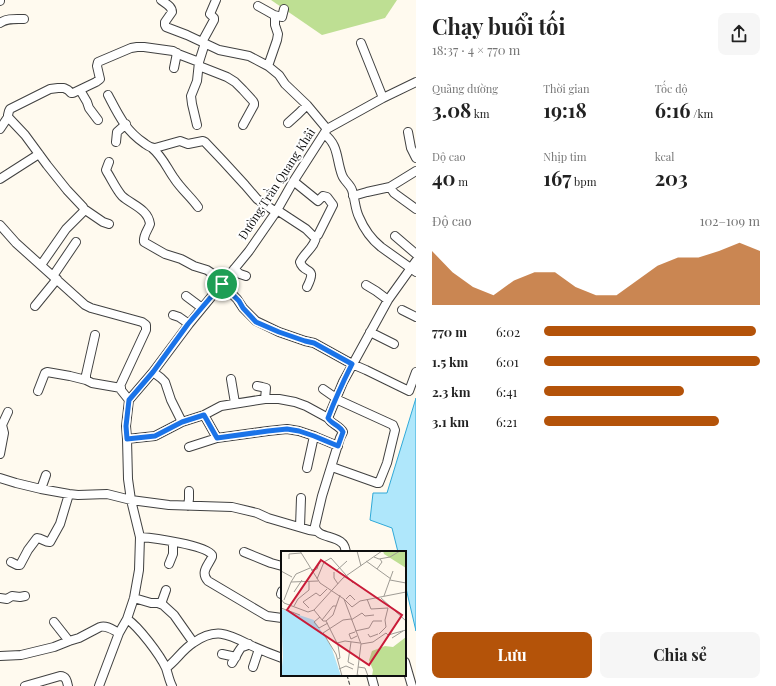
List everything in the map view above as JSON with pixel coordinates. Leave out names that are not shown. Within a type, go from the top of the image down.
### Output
[{"type":"street","points":[[161,0],[172,10],[166,22],[166,27],[204,42],[219,50],[249,56],[268,66],[279,75],[285,84],[307,105],[334,145],[341,174],[351,188],[359,217],[370,236],[381,247],[413,270]]},
{"type":"street","points":[[197,125],[191,96],[197,80],[204,42],[214,20],[210,14],[216,0]]},
{"type":"street","points":[[258,6],[267,10],[274,16],[282,17],[284,9]]},
{"type":"street","points":[[268,66],[278,36],[274,16]]},
{"type":"street","points":[[0,23],[5,20],[24,19]]},
{"type":"street","points":[[361,43],[383,98]]},
{"type":"street","points":[[0,129],[8,117],[10,109],[44,92],[58,88],[64,88],[71,93],[80,90],[100,79],[97,66],[98,62],[131,48],[144,47],[173,51],[227,77],[243,90],[254,103],[243,126]]},
{"type":"street","points":[[174,68],[177,53]]},
{"type":"street","name":"Đường Trần Quang Khải","points":[[129,400],[153,372],[188,324],[249,251],[277,211],[293,182],[325,131],[383,98],[416,82]]},
{"type":"street","points":[[80,90],[89,108],[98,120]]},
{"type":"street","points":[[108,94],[117,113],[126,124],[128,130],[160,155],[174,179],[198,207]]},
{"type":"street","points":[[288,122],[307,105]]},
{"type":"street","points":[[8,117],[26,135],[67,190],[84,209],[103,222],[109,224]]},
{"type":"street","points":[[116,142],[117,132],[126,124]]},
{"type":"street","points":[[408,132],[411,148],[416,158]]},
{"type":"street","points":[[152,148],[158,148],[180,141],[188,144],[203,141],[205,142],[241,180],[256,199],[316,236]]},
{"type":"street","points":[[0,179],[39,154]]},
{"type":"street","points":[[109,162],[106,170],[120,192],[148,216],[150,224],[145,235],[144,242],[165,254],[207,270],[216,276],[223,282],[256,322],[279,332],[314,343],[352,364],[409,391],[416,372]]},
{"type":"street","points":[[354,196],[390,187],[416,171]]},
{"type":"street","points":[[293,182],[318,200],[323,196],[328,197],[333,205],[318,235],[316,236],[316,241],[303,256],[300,262],[302,266],[309,271],[312,278],[307,287]]},
{"type":"street","points":[[390,187],[394,193],[416,209]]},
{"type":"street","points":[[41,265],[66,229],[83,212],[84,209]]},
{"type":"street","points":[[0,225],[16,243],[87,306],[142,322],[146,325],[146,330],[120,386],[123,393],[129,400],[126,426],[128,479],[131,500],[140,537],[139,570],[134,598],[127,619],[119,634],[99,686]]},
{"type":"street","points":[[395,236],[416,254]]},
{"type":"street","points":[[35,306],[55,278],[76,242]]},
{"type":"street","points":[[328,418],[338,392],[352,364],[388,300],[413,270],[416,261]]},
{"type":"street","points":[[234,269],[246,276]]},
{"type":"street","points":[[366,285],[388,300]]},
{"type":"street","points":[[186,296],[202,308]]},
{"type":"street","points":[[402,310],[416,317]]},
{"type":"street","points":[[173,315],[179,317],[188,324]]},
{"type":"street","points":[[370,332],[394,344]]},
{"type":"street","points":[[86,380],[95,334]]},
{"type":"street","points":[[38,390],[45,373],[47,372],[120,388]]},
{"type":"street","points":[[153,372],[165,382],[171,400],[182,422]]},
{"type":"street","points":[[231,380],[235,403]]},
{"type":"street","points":[[257,386],[266,388],[265,398]]},
{"type":"street","points":[[322,389],[336,398],[393,425],[395,430],[387,463],[379,483],[332,467]]},
{"type":"street","points":[[127,439],[155,436],[182,422],[204,415],[221,406],[235,403],[265,398],[295,402],[306,406],[328,418],[343,432],[322,496],[315,526],[316,531]]},
{"type":"street","points":[[0,454],[4,433],[2,425],[8,412]]},
{"type":"street","points":[[204,415],[217,438]]},
{"type":"street","points":[[189,447],[217,438],[283,429],[314,436],[338,446]]},
{"type":"street","points":[[307,468],[314,436]]},
{"type":"street","points":[[41,489],[46,475]]},
{"type":"street","points":[[0,478],[41,489],[69,494],[107,494],[131,500],[169,505],[232,507],[316,531],[342,541],[346,551]]},
{"type":"street","points":[[188,506],[189,491]]},
{"type":"street","points":[[11,562],[17,565],[20,564],[37,538],[50,542],[60,524],[69,494]]},
{"type":"street","points":[[300,527],[301,498]]},
{"type":"street","points":[[140,537],[161,539],[191,546],[211,553],[212,557],[204,570],[208,581],[267,616],[281,618]]},
{"type":"street","points":[[169,564],[173,554],[173,542]]},
{"type":"street","points":[[244,552],[281,566]]},
{"type":"street","points":[[161,604],[166,590]]},
{"type":"street","points":[[0,598],[7,599],[12,596],[25,596]]},
{"type":"street","points":[[134,598],[151,603],[158,603],[168,609],[193,642]]},
{"type":"street","points":[[127,619],[136,626],[161,658],[172,686]]},
{"type":"street","points":[[54,622],[69,640]]},
{"type":"street","points":[[0,656],[24,654],[54,647],[69,640],[80,638],[103,626],[108,627],[119,634]]},
{"type":"street","points":[[166,668],[193,642],[211,634],[222,633],[281,658]]},
{"type":"street","points":[[222,654],[234,660],[241,648],[249,644]]},
{"type":"street","points":[[253,667],[259,649]]},
{"type":"street","points":[[406,665],[412,686]]},
{"type":"street","points":[[25,686],[63,676],[68,686]]},
{"type":"street","points":[[371,676],[374,686]]},
{"type":"path","points":[[347,676],[350,686]]},
{"type":"green space","points":[[271,0],[397,0],[385,18],[322,35]]},
{"type":"water","points":[[416,398],[416,631],[406,588],[406,551],[398,551],[392,528],[370,520],[373,493],[387,493]]},
{"type":"route","points":[[222,284],[239,301],[243,308],[256,322],[279,332],[314,343],[352,364],[338,392],[328,418],[343,432],[338,446],[299,431],[287,429],[217,438],[204,415],[182,422],[155,436],[127,439],[126,426],[129,400],[153,372],[188,324],[222,284]]}]
